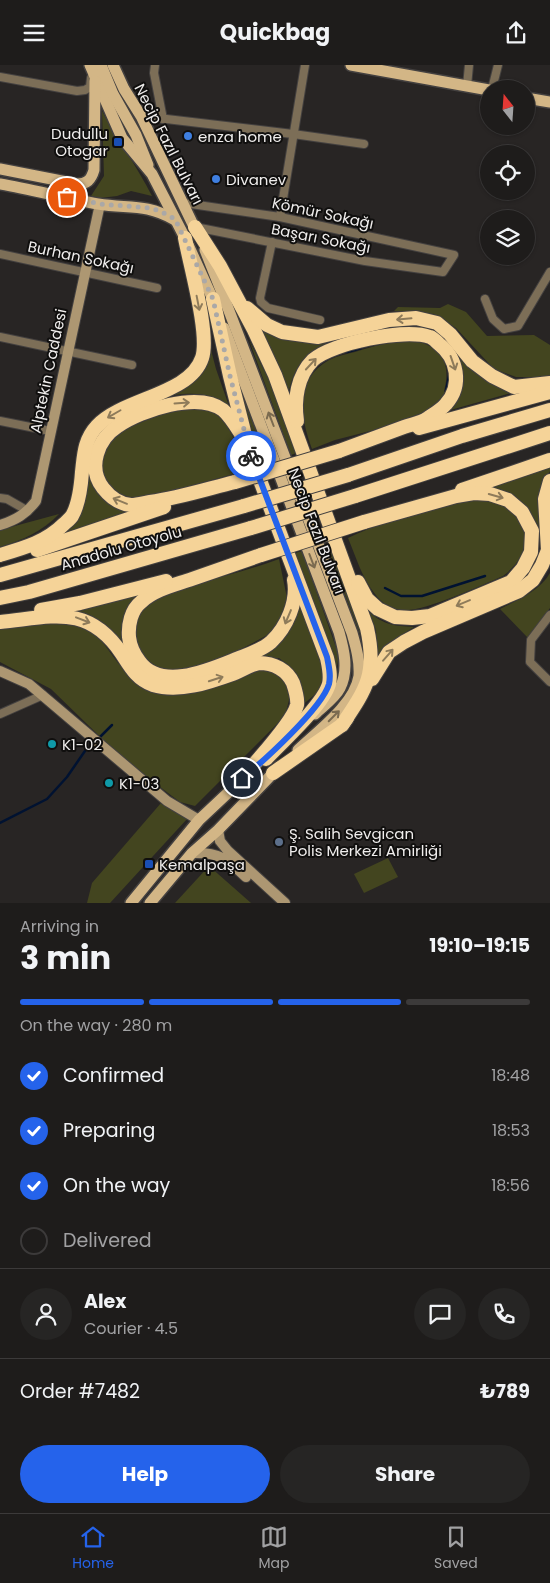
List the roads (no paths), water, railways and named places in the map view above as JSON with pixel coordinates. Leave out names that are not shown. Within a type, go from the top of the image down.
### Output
[{"type":"highway","points":[[195,227],[244,306],[267,325],[282,332],[318,337],[389,321],[416,318],[437,323],[450,334],[472,361],[492,376],[514,387],[550,383]]},
{"type":"highway","points":[[0,555],[34,545],[55,533],[72,516],[80,495],[83,454],[89,437],[100,423],[118,410],[174,387],[192,374],[202,358],[204,333],[185,238]]},
{"type":"highway","points":[[220,266],[254,330],[275,375],[367,628],[372,649],[371,666],[365,688],[342,725]]},
{"type":"highway","points":[[213,299],[249,451]]},
{"type":"highway","points":[[300,443],[296,400],[304,373],[314,359],[332,350],[356,343],[389,335],[409,333],[431,337],[447,350],[456,369],[456,386],[447,403],[427,419],[339,451]]},
{"type":"highway","points":[[266,759],[321,699],[328,685],[330,672],[327,657],[287,553],[249,451],[236,425],[222,409],[201,402],[176,403],[146,413],[117,426],[98,449],[94,467],[99,483],[109,496],[131,505],[167,500],[235,482],[339,451],[550,392]]},
{"type":"highway","name":"Anadolu Otoyolu","points":[[0,575],[348,475],[462,436],[550,410]]},
{"type":"highway","name":"Anadolu Otoyolu","points":[[0,598],[29,592],[251,528],[550,433]]},
{"type":"highway","points":[[287,553],[295,587],[293,603],[282,629],[270,643],[253,653],[198,674],[174,677],[154,673],[142,666],[133,653],[129,639],[129,628],[132,615],[140,603],[158,591],[550,460]]},
{"type":"highway","points":[[273,773],[342,725],[363,697],[377,669],[390,652],[422,632],[519,591],[533,580],[548,550],[545,499],[550,481]]},
{"type":"highway","points":[[0,561],[235,482]]},
{"type":"highway","points":[[339,547],[367,599],[378,609],[395,617],[412,618],[430,616],[511,582],[532,552],[532,531],[522,512],[508,500],[490,494],[474,493],[456,496],[364,522]]},
{"type":"highway","points":[[0,617],[80,603],[261,555]]},
{"type":"highway","points":[[0,622],[59,616],[71,616],[86,621],[98,627],[113,641],[140,679],[155,685],[174,688],[192,686],[258,663],[276,665],[289,674],[295,688],[297,705],[273,742],[242,778]]},
{"type":"main road","name":"Necip Fazıl Bulvarı","points":[[113,65],[124,89],[142,116],[195,227],[223,295],[352,633],[359,658],[359,676],[354,690],[339,712],[273,773],[218,830],[192,853],[150,903]]},
{"type":"main road","points":[[118,65],[124,89]]},
{"type":"main road","points":[[351,65],[480,88]]},
{"type":"main road","name":"Necip Fazıl Bulvarı","points":[[95,70],[114,94],[136,135],[152,174],[185,238],[213,299],[339,632],[345,655],[340,688],[332,699],[266,759],[242,778],[199,820],[131,903]]},
{"type":"main road","points":[[0,169],[77,185],[90,180],[94,170],[95,70]]},
{"type":"main road","points":[[535,99],[549,100]]},
{"type":"main road","points":[[0,184],[100,204],[150,208],[175,219]]},
{"type":"main road","name":"Alptekin Caddesi","points":[[28,511],[36,501],[100,204]]},
{"type":"main road","points":[[0,525],[14,521],[28,511]]},
{"type":"main road","points":[[0,671],[29,684],[167,801],[199,820]]},
{"type":"main road","points":[[218,830],[220,841],[228,851],[285,903]]},
{"type":"main road","points":[[192,853],[209,853],[227,860],[274,903]]},
{"type":"street","points":[[155,65],[154,73],[163,119]]},
{"type":"street","points":[[280,217],[305,65]]},
{"type":"street","points":[[467,86],[470,65]]},
{"type":"street","points":[[494,80],[498,65]]},
{"type":"street","points":[[0,77],[77,91],[90,87],[95,70]]},
{"type":"street","points":[[142,116],[364,144]]},
{"type":"street","name":"Kömür Sokağı","points":[[184,203],[280,217],[454,255],[443,272]]},
{"type":"street","name":"Başarı Sokağı","points":[[195,227],[365,261],[443,272]]},
{"type":"street","points":[[272,242],[260,298],[261,302],[268,308],[320,320]]},
{"type":"street","name":"Burhan Sokağı","points":[[0,254],[157,288]]},
{"type":"street","points":[[485,299],[493,319],[504,329],[518,326],[550,272]]},
{"type":"street","points":[[0,337],[132,365]]},
{"type":"street","points":[[0,421],[50,431]]},
{"type":"street","points":[[0,498],[7,499],[28,511]]},
{"type":"street","points":[[550,615],[531,641],[530,662],[550,682]]},
{"type":"street","points":[[0,714],[43,695]]},
{"type":"waterway","points":[[347,352],[361,348]]},
{"type":"waterway","points":[[446,391],[449,376]]},
{"type":"waterway","points":[[385,588],[401,596],[422,596],[485,576]]},
{"type":"waterway","points":[[99,738],[112,725]]},
{"type":"waterway","points":[[0,823],[47,799],[67,777],[87,748]]},
{"type":"place","name":"enza home","points":[[188,136]]},
{"type":"place","name":"Dudullu Otogar","points":[[118,142]]},
{"type":"place","name":"Divanev","points":[[216,179]]},
{"type":"place","name":"K1-02","points":[[52,744]]},
{"type":"place","name":"K1-03","points":[[109,783]]},
{"type":"place","name":"Ş. Salih Sevgican Polis Merkezi Amirliği","points":[[279,842]]},
{"type":"place","name":"Kemalpaşa","points":[[149,864]]}]
